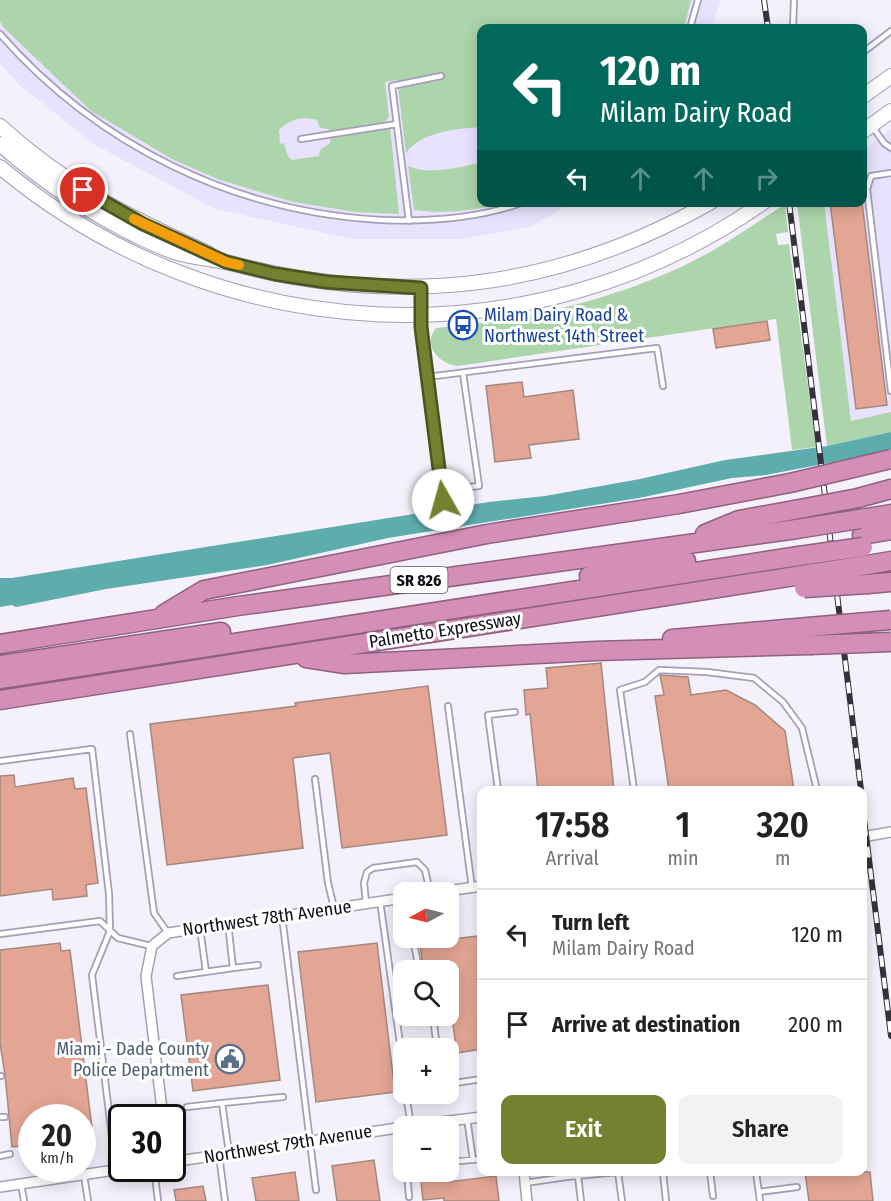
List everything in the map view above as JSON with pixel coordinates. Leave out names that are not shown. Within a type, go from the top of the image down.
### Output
[{"type":"highway","points":[[155,620],[204,590],[487,534],[679,504],[790,483],[891,459]]},
{"type":"highway","points":[[684,543],[739,520],[858,498],[891,489]]},
{"type":"highway","name":"SR 826","points":[[803,582],[863,541],[891,514]]},
{"type":"highway","points":[[863,541],[891,530]]},
{"type":"highway","points":[[0,665],[798,543],[863,541],[891,543]]},
{"type":"highway","name":"SR 826","points":[[0,644],[684,543],[863,541],[891,561]]},
{"type":"highway","points":[[0,679],[798,543]]},
{"type":"highway","name":"Palmetto Expressway","points":[[0,700],[773,579],[803,582]]},
{"type":"highway","points":[[803,582],[868,584],[891,582]]},
{"type":"highway","points":[[809,636],[891,620]]},
{"type":"highway","points":[[286,656],[345,664],[596,651],[682,638],[809,636],[891,642]]},
{"type":"main road","points":[[867,93],[891,76]]},
{"type":"main road","points":[[867,126],[891,111]]},
{"type":"main road","points":[[0,126],[39,159],[98,200],[143,224],[226,262]]},
{"type":"main road","points":[[0,144],[47,182],[87,209],[117,226],[180,254],[275,274],[367,286],[421,288],[518,277],[569,264],[639,240],[702,207]]},
{"type":"main road","points":[[0,167],[47,203],[101,237],[141,258],[202,282],[265,300],[317,310],[371,315],[463,314],[565,295],[608,282],[656,263],[698,243],[756,207]]},
{"type":"street","points":[[421,288],[421,316],[427,377],[442,495]]},
{"type":"street","points":[[867,836],[891,832]]},
{"type":"street","points":[[459,889],[477,887]]},
{"type":"street","name":"Northwest 78th Avenue","points":[[152,946],[168,933],[393,899]]},
{"type":"street","points":[[152,946],[146,976],[161,1104]]},
{"type":"street","name":"Northwest 79th Avenue","points":[[459,1120],[477,1117]]},
{"type":"street","name":"Northwest 79th Avenue","points":[[186,1160],[393,1129]]},
{"type":"street","points":[[524,1176],[527,1201]]},
{"type":"street","points":[[0,1187],[35,1182]]},
{"type":"lane","points":[[691,24],[698,0]]},
{"type":"lane","points":[[793,24],[794,0]]},
{"type":"lane","points":[[867,49],[891,31]]},
{"type":"lane","points":[[0,34],[40,76],[82,112],[138,149],[195,177],[250,198],[306,211],[359,219],[409,220],[469,216],[504,207]]},
{"type":"lane","points":[[409,220],[392,86],[441,76]]},
{"type":"lane","points":[[301,139],[397,124]]},
{"type":"lane","points":[[867,128],[891,148]]},
{"type":"lane","points":[[891,172],[871,176],[867,189],[891,391]]},
{"type":"lane","points":[[427,377],[657,348],[663,386]]},
{"type":"lane","points":[[442,495],[479,486],[463,373]]},
{"type":"lane","points":[[633,786],[620,690],[645,682],[659,670],[707,672],[754,678],[783,702],[802,728],[816,786]]},
{"type":"lane","points":[[448,706],[477,887]]},
{"type":"lane","points":[[497,786],[488,715],[515,712]]},
{"type":"lane","points":[[130,735],[154,913],[168,933]]},
{"type":"lane","points":[[0,761],[92,748],[109,894],[110,931],[92,975],[108,1105]]},
{"type":"lane","points":[[315,780],[328,884],[334,908]]},
{"type":"lane","points":[[366,903],[364,883],[367,872],[373,868],[417,862],[422,865],[427,882]]},
{"type":"lane","points":[[380,901],[399,1038]]},
{"type":"lane","points":[[281,915],[316,1190]]},
{"type":"lane","points":[[0,934],[100,921],[118,938],[152,946]]},
{"type":"lane","points":[[228,923],[233,968]]},
{"type":"lane","points":[[201,928],[206,972]]},
{"type":"lane","points":[[177,976],[258,965]]},
{"type":"lane","points":[[459,1082],[477,1080]]},
{"type":"lane","points":[[187,1107],[283,1097]]},
{"type":"lane","points":[[222,1103],[229,1153]]},
{"type":"lane","points":[[467,1118],[473,1160]]},
{"type":"lane","points":[[0,1155],[10,1154]]},
{"type":"lane","points":[[219,1155],[225,1201]]},
{"type":"lane","points":[[459,1161],[477,1160]]},
{"type":"lane","points":[[525,1183],[556,1176]]},
{"type":"lane","points":[[578,1176],[581,1201]]},
{"type":"lane","points":[[619,1176],[622,1201]]},
{"type":"lane","points":[[663,1176],[666,1201]]},
{"type":"lane","points":[[710,1176],[713,1196]]},
{"type":"lane","points":[[757,1176],[760,1201]]},
{"type":"lane","points":[[85,1182],[88,1201]]},
{"type":"lane","points":[[156,1182],[158,1201]]},
{"type":"lane","points":[[408,1182],[409,1197]]},
{"type":"lane","points":[[21,1184],[24,1201]]},
{"type":"lane","points":[[759,1192],[797,1187]]},
{"type":"shaded area","points":[[0,0],[721,0],[712,24],[477,24],[477,207],[565,207],[530,227],[462,239],[352,239],[215,209],[95,145],[18,84],[0,63]]},
{"type":"shaded area","points":[[891,129],[891,432],[827,446],[797,207],[867,207],[867,147]]},
{"type":"green space","points":[[0,0],[691,0],[685,24],[477,24],[477,127],[440,132],[421,140],[406,153],[398,88],[442,80],[441,73],[398,82],[397,80],[385,82],[389,117],[385,122],[330,132],[328,129],[320,128],[317,120],[306,118],[287,123],[279,130],[280,144],[284,143],[288,156],[292,160],[319,156],[320,150],[330,143],[331,137],[390,127],[399,214],[356,212],[293,202],[220,180],[172,159],[91,111],[0,22]]},
{"type":"green space","points":[[477,164],[477,207],[485,207],[436,212],[414,210],[408,166],[425,170]]},
{"type":"green space","points":[[780,207],[785,207],[788,232],[776,234],[778,245],[789,244],[816,447],[792,450],[776,319],[458,366],[439,358],[432,347],[432,334],[436,328],[508,319],[613,294],[680,267],[740,234]]},
{"type":"green space","points":[[797,207],[824,207],[851,421],[891,412],[891,432],[827,446]]},
{"type":"water","points":[[891,432],[891,451],[766,475],[732,478],[639,498],[388,538],[267,565],[106,589],[16,607],[12,605],[0,607],[0,578],[12,578],[489,502],[545,496],[640,479],[725,460],[827,446]]},
{"type":"building","points":[[831,207],[863,207],[887,405],[856,409]]},
{"type":"building","points":[[767,321],[770,340],[716,348],[713,329]]},
{"type":"building","points":[[522,382],[524,397],[573,390],[579,439],[529,445],[531,458],[495,462],[486,386]]},
{"type":"building","points":[[601,663],[614,786],[538,786],[530,714],[526,715],[524,690],[548,688],[546,668]]},
{"type":"building","points":[[660,675],[688,677],[691,695],[726,690],[755,705],[785,731],[793,786],[668,786],[655,696],[664,695]]},
{"type":"building","points":[[428,686],[447,835],[342,848],[330,753],[293,758],[303,848],[167,865],[150,724],[296,706],[295,703]]},
{"type":"building","points":[[14,775],[15,787],[73,778],[75,789],[86,788],[98,883],[86,885],[87,896],[53,900],[52,889],[0,896],[0,776]]},
{"type":"building","points":[[477,936],[477,1050],[459,1053],[459,1038],[455,1038],[453,1026],[459,1026],[459,960],[422,960],[421,948],[459,948],[459,938]]},
{"type":"building","points":[[60,943],[61,951],[70,950],[89,1104],[18,1104],[18,1146],[12,1147],[0,1043],[0,950]]},
{"type":"building","points":[[377,943],[393,1092],[316,1102],[298,952]]},
{"type":"building","points":[[268,985],[280,1080],[193,1091],[181,995]]},
{"type":"building","points":[[374,1160],[380,1201],[337,1201],[332,1166]]},
{"type":"building","points":[[295,1172],[299,1201],[256,1201],[252,1178]]},
{"type":"building","points":[[867,1172],[870,1172],[873,1201],[809,1201],[806,1176],[867,1176]]},
{"type":"building","points":[[496,1176],[499,1201],[444,1201],[444,1198],[423,1200],[421,1182],[459,1182]]},
{"type":"building","points":[[203,1186],[206,1201],[176,1201],[174,1190]]},
{"type":"railway","points":[[764,0],[767,24]]},
{"type":"railway","points":[[790,207],[861,786]]},
{"type":"railway","points":[[867,843],[891,1036]]},
{"type":"slow traffic","points":[[134,219],[226,262],[239,265]]},
{"type":"place","name":"Milam Dairy Road & Northwest 14th Street","points":[[463,325]]},
{"type":"place","name":"Miami - Dade County Police Department","points":[[230,1059]]},
{"type":"route","points":[[83,190],[143,224],[226,262],[308,280],[367,286],[421,288],[421,327],[443,500]]}]
